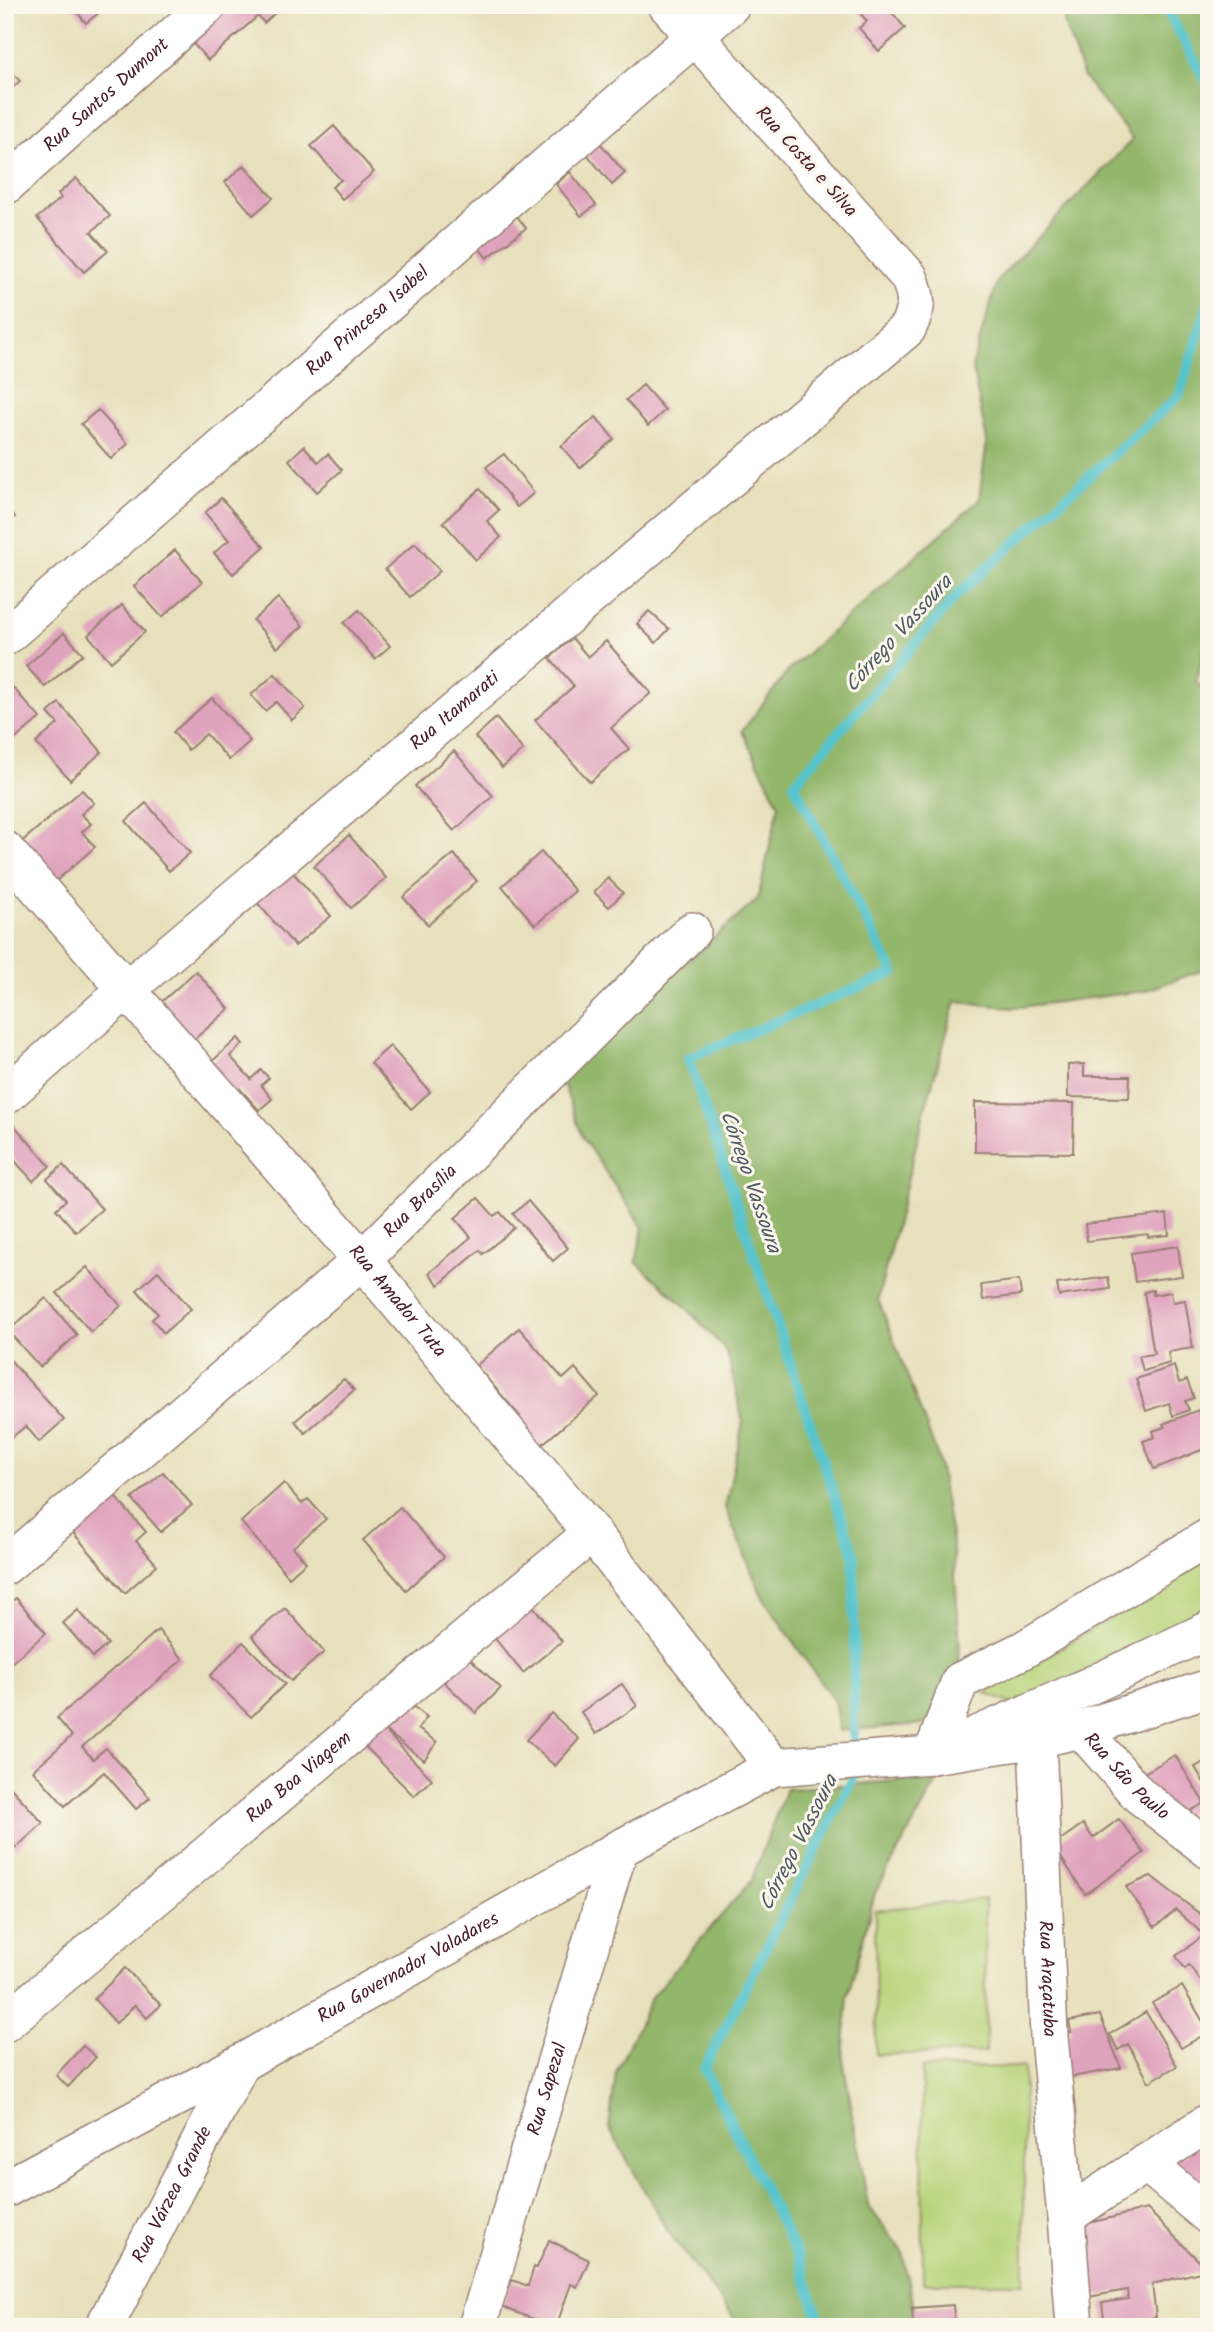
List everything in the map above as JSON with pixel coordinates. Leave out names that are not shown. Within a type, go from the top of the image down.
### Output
[{"type":"street","name":"Rua Santos Dumont","points":[[5,186],[208,5]]},
{"type":"street","name":"Rua Costa e Silva","points":[[667,5],[909,277],[916,295],[915,312],[907,329]]},
{"type":"street","name":"Rua Princesa Isabel","points":[[5,638],[731,5]]},
{"type":"street","name":"Rua Itamarati","points":[[5,1096],[127,989],[907,329]]},
{"type":"street","name":"Rua Amador Tuta","points":[[5,850],[362,1260],[592,1533],[774,1767]]},
{"type":"street","name":"Rua Brasília","points":[[5,1566],[362,1260],[692,931]]},
{"type":"street","name":"Rua Boa Viagem","points":[[5,2023],[592,1533]]},
{"type":"street","points":[[932,1755],[960,1681],[1023,1650],[1209,1537]]},
{"type":"street","points":[[932,1755],[1209,1630]]},
{"type":"street","points":[[932,1755],[1037,1739],[1081,1729],[1209,1688]]},
{"type":"street","name":"Rua São Paulo","points":[[1081,1729],[1139,1795],[1209,1850]]},
{"type":"street","name":"Rua Araçatuba","points":[[1037,1739],[1049,2037],[1074,2327]]},
{"type":"street","name":"Rua Governador Valadares","points":[[5,2189],[241,2063],[619,1849],[774,1767],[932,1755]]},
{"type":"street","name":"Rua Sapezal","points":[[477,2327],[619,1849]]},
{"type":"street","name":"Rua Várzea Grande","points":[[104,2327],[241,2063]]},
{"type":"street","points":[[1066,2216],[1209,2122]]},
{"type":"street","points":[[1146,2163],[1209,2216]]},
{"type":"green space","points":[[1064,5],[1209,5],[1209,632],[1196,682],[1209,692],[1209,960],[1206,969],[1144,991],[1012,1008],[956,1001],[925,1109],[878,1299],[938,1457],[953,1549],[960,1681],[948,1722],[838,1731],[835,1703],[762,1596],[725,1508],[743,1422],[727,1352],[684,1305],[636,1262],[643,1228],[583,1138],[560,1075],[758,899],[779,805],[742,731],[790,669],[979,500],[987,441],[972,366],[998,279],[1133,139],[1084,78],[1064,23]]},
{"type":"green space","points":[[1209,1559],[1209,1612],[1016,1706],[986,1693]]},
{"type":"green space","points":[[939,1778],[875,1893],[848,1996],[843,2059],[868,2205],[903,2253],[918,2327],[741,2327],[667,2230],[609,2128],[616,2072],[652,1996],[751,1881],[786,1789]]},
{"type":"green space","points":[[985,1899],[986,2052],[876,2055],[875,1910]]},
{"type":"green space","points":[[1024,2067],[1024,2283],[923,2283],[922,2068]]},
{"type":"building","points":[[71,5],[96,5],[101,11],[86,23]]},
{"type":"building","points":[[223,5],[284,5],[264,23],[258,16],[208,60],[187,37]]},
{"type":"building","points":[[853,5],[886,5],[905,28],[879,51],[859,28],[867,21]]},
{"type":"building","points":[[5,65],[20,81],[5,94]]},
{"type":"building","points":[[334,126],[374,172],[342,199],[332,187],[341,180],[311,146]]},
{"type":"building","points":[[595,137],[625,173],[612,185],[582,148]]},
{"type":"building","points":[[244,165],[273,198],[253,215],[225,182]]},
{"type":"building","points":[[570,172],[596,205],[581,216],[556,184]]},
{"type":"building","points":[[76,178],[110,216],[91,232],[108,251],[84,272],[37,218],[61,198],[58,194]]},
{"type":"building","points":[[511,208],[526,228],[487,258],[472,239]]},
{"type":"building","points":[[643,385],[665,410],[648,426],[626,400]]},
{"type":"building","points":[[98,410],[128,444],[111,459],[81,424]]},
{"type":"building","points":[[596,417],[614,439],[580,468],[561,446]]},
{"type":"building","points":[[304,446],[318,462],[328,454],[342,470],[317,492],[289,460]]},
{"type":"building","points":[[504,454],[534,493],[517,507],[486,467]]},
{"type":"building","points":[[480,489],[499,510],[487,521],[501,537],[476,560],[443,522]]},
{"type":"building","points":[[221,498],[264,547],[233,574],[214,553],[229,540],[205,513]]},
{"type":"building","points":[[5,506],[15,517],[5,525]]},
{"type":"building","points":[[415,543],[440,571],[410,597],[385,569]]},
{"type":"building","points":[[175,550],[202,582],[162,617],[134,586]]},
{"type":"building","points":[[278,598],[303,626],[277,648],[253,620]]},
{"type":"building","points":[[122,605],[145,632],[111,662],[88,635]]},
{"type":"building","points":[[359,610],[390,646],[375,659],[344,623]]},
{"type":"building","points":[[649,611],[669,629],[656,643],[637,624]]},
{"type":"building","points":[[64,633],[83,654],[45,687],[26,666]]},
{"type":"building","points":[[572,638],[588,657],[606,641],[651,693],[611,728],[629,749],[590,782],[535,720],[574,686],[550,658]]},
{"type":"building","points":[[275,674],[305,708],[292,720],[276,702],[265,711],[251,695]]},
{"type":"building","points":[[8,682],[40,718],[5,748],[5,684]]},
{"type":"building","points":[[212,698],[250,741],[229,760],[206,734],[188,750],[173,732]]},
{"type":"building","points":[[59,703],[102,752],[70,780],[36,743],[58,724],[48,713]]},
{"type":"building","points":[[496,718],[523,750],[502,768],[475,737]]},
{"type":"building","points":[[454,751],[493,796],[454,831],[415,786]]},
{"type":"building","points":[[82,790],[94,803],[81,814],[91,824],[82,832],[95,847],[56,881],[11,851]]},
{"type":"building","points":[[146,803],[190,853],[169,871],[126,821]]},
{"type":"building","points":[[349,835],[386,878],[351,908],[314,866]]},
{"type":"building","points":[[541,852],[575,891],[535,925],[502,886]]},
{"type":"building","points":[[454,854],[477,881],[428,925],[403,897]]},
{"type":"building","points":[[289,868],[331,916],[295,946],[254,899]]},
{"type":"building","points":[[608,878],[623,893],[609,907],[594,892]]},
{"type":"building","points":[[196,971],[229,1009],[182,1050],[149,1013]]},
{"type":"building","points":[[238,1038],[243,1044],[230,1056],[251,1079],[261,1070],[269,1078],[261,1085],[272,1099],[259,1110],[240,1089],[234,1095],[208,1065]]},
{"type":"building","points":[[390,1046],[430,1092],[411,1109],[371,1063]]},
{"type":"building","points":[[1084,1064],[1084,1076],[1130,1076],[1129,1098],[1068,1097],[1068,1065]]},
{"type":"building","points":[[975,1102],[1074,1103],[1073,1153],[975,1152]]},
{"type":"building","points":[[5,1115],[50,1166],[33,1181],[5,1150]]},
{"type":"building","points":[[63,1165],[102,1209],[76,1232],[56,1209],[66,1200],[47,1179]]},
{"type":"building","points":[[478,1198],[494,1216],[500,1212],[514,1228],[483,1254],[480,1250],[439,1285],[429,1273],[471,1237],[455,1218]]},
{"type":"building","points":[[528,1201],[568,1248],[553,1261],[513,1214]]},
{"type":"building","points":[[1167,1214],[1169,1235],[1148,1237],[1148,1234],[1087,1241],[1085,1224]]},
{"type":"building","points":[[1178,1246],[1182,1276],[1135,1282],[1131,1253]]},
{"type":"building","points":[[87,1267],[121,1306],[91,1332],[57,1293]]},
{"type":"building","points":[[158,1271],[191,1309],[164,1333],[152,1319],[158,1314],[137,1290]]},
{"type":"building","points":[[1108,1277],[1110,1289],[1059,1296],[1057,1284]]},
{"type":"building","points":[[1019,1280],[1021,1295],[983,1300],[981,1285]]},
{"type":"building","points":[[1153,1290],[1153,1295],[1171,1292],[1173,1302],[1185,1300],[1193,1348],[1168,1352],[1170,1363],[1143,1371],[1139,1356],[1154,1354],[1144,1292]]},
{"type":"building","points":[[46,1298],[77,1335],[40,1367],[8,1331]]},
{"type":"building","points":[[519,1328],[563,1379],[575,1368],[599,1396],[539,1447],[515,1420],[520,1416],[476,1366]]},
{"type":"building","points":[[11,1361],[64,1420],[39,1442],[26,1426],[11,1438],[5,1431],[5,1366]]},
{"type":"building","points":[[1174,1366],[1179,1383],[1187,1380],[1194,1398],[1185,1401],[1189,1410],[1173,1416],[1169,1403],[1146,1411],[1136,1379]]},
{"type":"building","points":[[344,1379],[354,1390],[305,1433],[295,1421]]},
{"type":"building","points":[[1198,1410],[1209,1435],[1209,1447],[1154,1469],[1143,1441],[1155,1437],[1153,1431],[1165,1427],[1163,1424]]},
{"type":"building","points":[[163,1472],[192,1505],[161,1532],[132,1499]]},
{"type":"building","points":[[284,1483],[302,1504],[308,1499],[326,1519],[293,1547],[306,1562],[289,1577],[241,1522]]},
{"type":"building","points":[[112,1493],[146,1532],[136,1541],[157,1565],[125,1593],[70,1529]]},
{"type":"building","points":[[400,1507],[444,1557],[406,1590],[363,1540]]},
{"type":"building","points":[[16,1598],[46,1633],[10,1664],[5,1659],[5,1607]]},
{"type":"building","points":[[531,1604],[562,1641],[523,1673],[492,1635]]},
{"type":"building","points":[[285,1608],[324,1652],[291,1681],[252,1636]]},
{"type":"building","points":[[78,1610],[108,1644],[93,1657],[63,1623]]},
{"type":"building","points":[[158,1630],[183,1659],[82,1747],[93,1759],[106,1748],[150,1798],[136,1809],[104,1772],[65,1806],[33,1770],[72,1736],[57,1718]]},
{"type":"building","points":[[243,1642],[285,1684],[251,1717],[210,1676]]},
{"type":"building","points":[[468,1657],[501,1688],[476,1713],[444,1682]]},
{"type":"building","points":[[622,1684],[637,1706],[596,1734],[581,1712]]},
{"type":"building","points":[[405,1700],[427,1717],[418,1729],[437,1742],[424,1760],[383,1729],[432,1779],[414,1796],[356,1737]]},
{"type":"building","points":[[551,1713],[579,1739],[555,1766],[526,1740]]},
{"type":"building","points":[[1175,1755],[1204,1803],[1175,1820],[1141,1775]]},
{"type":"building","points":[[1209,1759],[1209,1791],[1195,1767]]},
{"type":"building","points":[[11,1788],[43,1823],[16,1848],[5,1836],[5,1793]]},
{"type":"building","points":[[1119,1819],[1144,1853],[1085,1894],[1053,1845],[1083,1824],[1093,1838]]},
{"type":"building","points":[[1151,1876],[1209,1921],[1209,1993],[1189,1965],[1185,1969],[1176,1956],[1203,1936],[1202,1933],[1176,1910],[1155,1927],[1126,1887]]},
{"type":"building","points":[[125,1968],[161,2005],[147,2018],[135,2005],[116,2023],[94,1999]]},
{"type":"building","points":[[1182,1986],[1209,2032],[1181,2048],[1152,2003]]},
{"type":"building","points":[[1146,2012],[1177,2066],[1149,2082],[1128,2044],[1118,2050],[1110,2034]]},
{"type":"building","points":[[1100,2015],[1121,2068],[1060,2079],[1059,2035],[1071,2032],[1069,2021]]},
{"type":"building","points":[[83,2046],[96,2057],[68,2087],[56,2075]]},
{"type":"building","points":[[1209,2140],[1209,2205],[1173,2161]]},
{"type":"building","points":[[1147,2209],[1208,2270],[1152,2284],[1156,2317],[1151,2318],[1153,2327],[1105,2327],[1102,2303],[1128,2299],[1127,2290],[1083,2298],[1078,2224],[1088,2217],[1089,2223]]},
{"type":"building","points":[[549,2240],[589,2260],[577,2287],[571,2284],[556,2327],[501,2307],[512,2280],[528,2286],[534,2267],[537,2268]]},
{"type":"building","points":[[953,2305],[955,2326],[913,2327],[912,2308]]},
{"type":"waterway","name":"Córrego Vassoura","points":[[1164,5],[1209,86]]},
{"type":"waterway","name":"Córrego Vassoura","points":[[822,2327],[799,2259],[704,2069],[854,1776],[854,1554],[688,1058],[894,973],[794,784],[960,592],[1179,396],[1209,301]]}]
